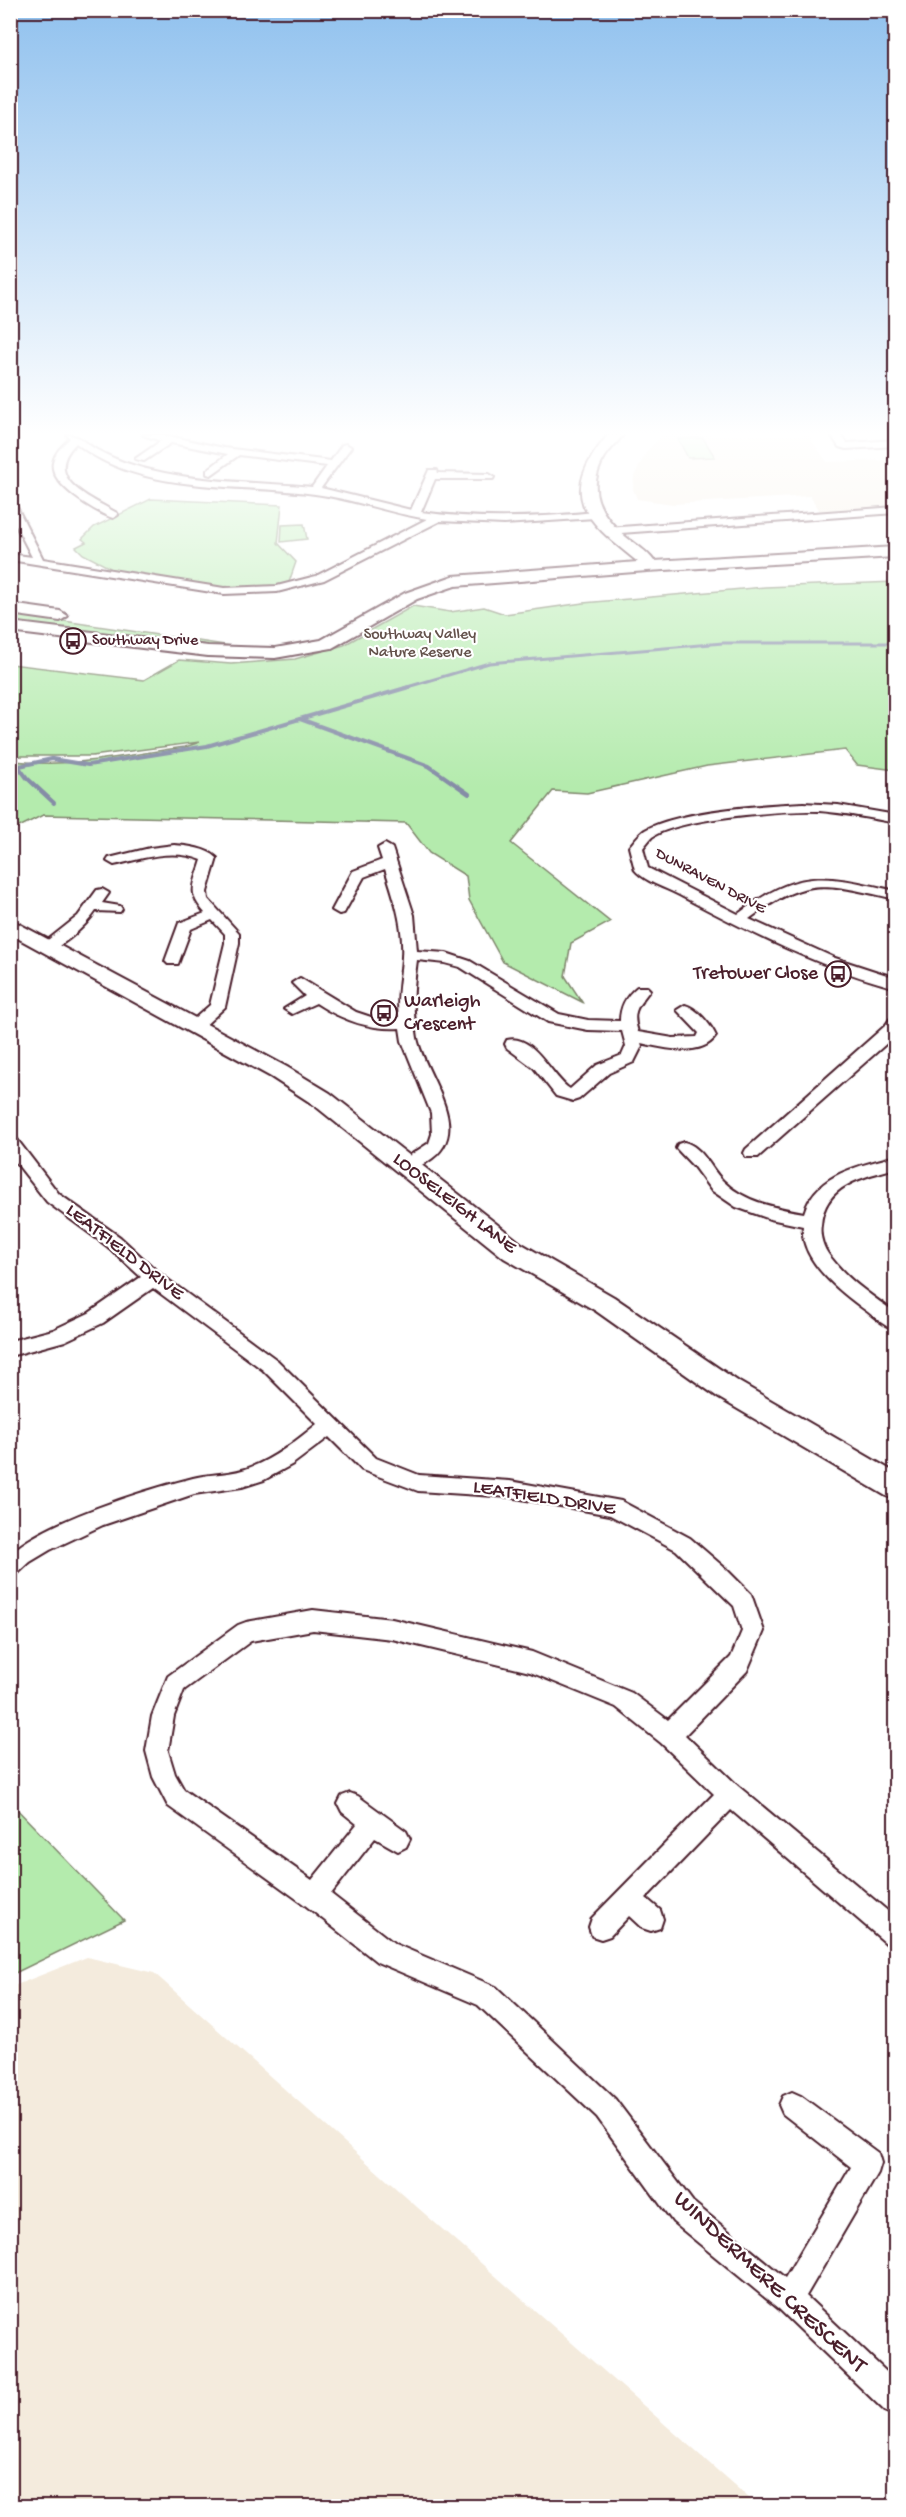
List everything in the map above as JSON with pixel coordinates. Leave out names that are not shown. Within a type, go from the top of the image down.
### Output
[{"type":"street","points":[[35,552],[38,562]]},
{"type":"street","points":[[10,557],[224,591],[277,589],[320,578],[370,552]]},
{"type":"street","points":[[635,552],[646,561],[647,566]]},
{"type":"street","points":[[10,627],[208,651],[274,653],[326,644],[411,596],[453,581],[647,566],[888,552]]},
{"type":"street","points":[[10,609],[252,645],[283,645],[351,631]]},
{"type":"street","name":"DUNRAVEN DRIVE","points":[[896,819],[862,812],[805,807],[772,810],[673,824],[649,833],[636,847],[642,870],[739,920],[852,971],[896,983]]},
{"type":"street","points":[[121,857],[174,848],[188,849],[210,858],[200,892],[201,900],[232,933],[232,943],[217,1007],[194,1026]]},
{"type":"street","points":[[339,910],[358,874],[387,855],[407,915],[410,955],[404,1000],[406,1023],[418,1066],[439,1113],[442,1136],[429,1153],[404,1167]]},
{"type":"street","points":[[739,920],[774,895],[805,882],[842,884],[896,896]]},
{"type":"street","points":[[49,946],[83,920],[102,893]]},
{"type":"street","points":[[94,906],[115,909]]},
{"type":"street","points":[[173,961],[184,926],[213,914]]},
{"type":"street","name":"LOOSELEIGH LANE","points":[[10,925],[279,1072],[322,1099],[404,1167],[513,1251],[605,1304],[729,1390],[896,1488]]},
{"type":"street","points":[[410,955],[446,958],[465,964],[554,1018],[631,1031],[677,1043],[699,1043],[705,1040],[708,1036],[706,1031],[685,1010]]},
{"type":"street","points":[[300,983],[315,997],[368,1022],[406,1023]]},
{"type":"street","points":[[513,1044],[535,1059],[564,1094],[573,1095],[603,1069],[628,1058],[634,1046],[627,1011],[629,1003],[642,990]]},
{"type":"street","points":[[292,1009],[315,997]]},
{"type":"street","points":[[752,1153],[891,1030],[896,1023]]},
{"type":"street","points":[[588,1082],[603,1090]]},
{"type":"street","name":"LEATFIELD DRIVE","points":[[10,1142],[18,1148],[53,1198],[114,1242],[153,1278],[270,1365],[369,1464],[418,1483],[510,1489],[614,1507],[683,1544],[719,1576],[743,1601],[753,1631],[740,1664],[669,1735]]},
{"type":"street","points":[[684,1148],[700,1163],[717,1186],[742,1203],[770,1213],[811,1221]]},
{"type":"street","points":[[896,1162],[851,1176],[834,1185],[816,1203],[811,1221],[816,1249],[825,1264],[844,1283],[896,1323]]},
{"type":"street","points":[[10,1349],[58,1336],[96,1318],[153,1278]]},
{"type":"street","points":[[10,1568],[15,1562],[44,1543],[126,1507],[195,1486],[255,1475],[286,1459],[329,1426]]},
{"type":"street","name":"WINDERMERE CRESCENT","points":[[669,1735],[624,1700],[532,1662],[392,1629],[313,1620],[246,1632],[176,1683],[163,1716],[157,1751],[165,1777],[176,1798],[314,1896],[386,1953],[487,1996],[606,2108],[683,2212],[789,2299],[896,2402]]},
{"type":"street","points":[[669,1735],[730,1794],[896,1935]]},
{"type":"street","points":[[601,1927],[730,1794]]},
{"type":"street","points":[[350,1804],[398,1839]]},
{"type":"street","points":[[314,1896],[373,1822]]},
{"type":"street","points":[[628,1898],[651,1919]]},
{"type":"street","points":[[789,2299],[867,2163],[792,2105]]},
{"type":"shaded area","points":[[87,1957],[154,1973],[758,2506],[11,2506],[11,1987]]},
{"type":"green space","points":[[81,552],[287,552],[296,562],[288,585],[233,591],[112,569]]},
{"type":"green space","name":"Southway Valley Nature Reserve","points":[[895,582],[895,770],[857,765],[845,750],[707,766],[587,793],[553,791],[511,843],[610,922],[571,943],[565,976],[582,1002],[503,962],[469,900],[466,876],[429,853],[406,823],[43,815],[11,831],[11,760],[32,763],[76,762],[185,747],[200,742],[92,756],[11,756],[11,664],[144,680],[179,660],[231,664],[295,659],[344,645],[413,606],[450,612],[484,607],[505,614],[583,603],[765,587]]},
{"type":"green space","points":[[10,613],[252,649],[226,654],[11,627]]},
{"type":"green space","points":[[10,1802],[124,1920],[11,1975],[10,1975]]},
{"type":"waterway","points":[[404,688],[489,663],[723,643],[896,643]]},
{"type":"waterway","points":[[18,766],[52,759],[88,765],[207,746],[409,687]]},
{"type":"waterway","points":[[300,719],[429,766],[469,794]]},
{"type":"waterway","points":[[10,768],[18,766]]},
{"type":"waterway","points":[[18,766],[27,778],[54,803]]},
{"type":"place","name":"Southway Drive","points":[[73,641]]},
{"type":"place","name":"Tretower Close","points":[[838,974]]},
{"type":"place","name":"Warleigh Crescent","points":[[384,1013]]}]
